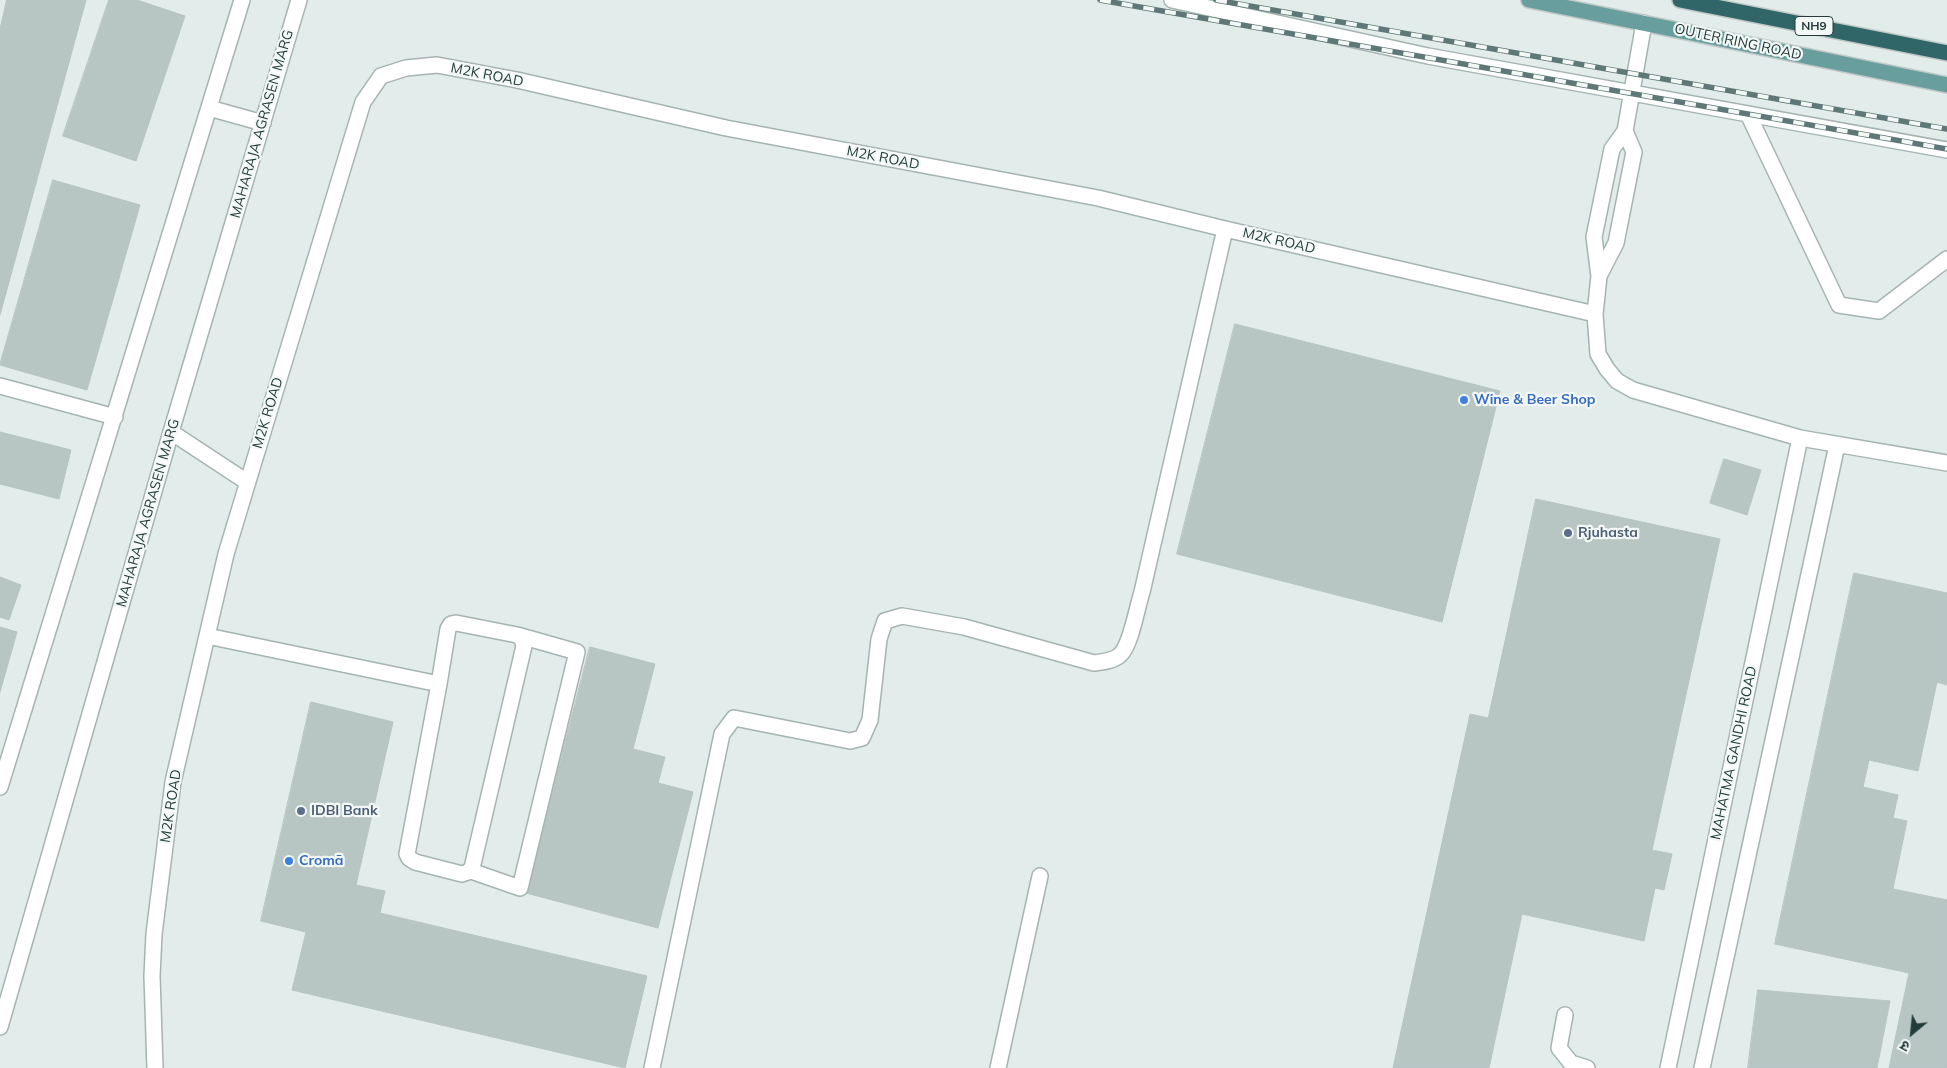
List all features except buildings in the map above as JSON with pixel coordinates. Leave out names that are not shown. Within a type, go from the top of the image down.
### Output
[{"type":"highway","name":"NH9","points":[[1680,0],[1947,53]]},
{"type":"main road","name":"OUTER RING ROAD","points":[[1529,0],[1947,85]]},
{"type":"street","points":[[0,787],[242,0]]},
{"type":"street","name":"MAHARAJA AGRASEN MARG","points":[[0,1027],[171,432],[299,0]]},
{"type":"street","points":[[1172,0],[1428,56],[1947,150]]},
{"type":"street","points":[[1644,23],[1625,131],[1612,150],[1594,237],[1599,276],[1595,314],[1598,354],[1606,369],[1617,380],[1633,390],[1800,438],[1947,463]]},
{"type":"street","name":"M2K ROAD","points":[[155,1068],[152,976],[158,894],[173,782],[226,554],[247,482],[363,102],[381,76],[406,68],[436,65],[508,78],[726,128],[1098,198],[1595,314]]},
{"type":"street","points":[[209,108],[263,123]]},
{"type":"street","points":[[1748,114],[1838,306],[1879,311],[1947,259]]},
{"type":"street","points":[[1599,276],[1616,243],[1634,152],[1625,131]]},
{"type":"street","points":[[652,1068],[722,734],[734,718],[850,741],[862,738],[870,720],[879,639],[886,621],[902,616],[964,627],[1094,663],[1108,661],[1120,654],[1126,644],[1142,592],[1225,229]]},
{"type":"street","points":[[0,386],[115,417]]},
{"type":"street","points":[[171,432],[247,482]]},
{"type":"street","name":"MAHATMA GANDHI ROAD","points":[[1668,1068],[1800,438]]},
{"type":"street","points":[[1702,1068],[1837,445]]},
{"type":"street","points":[[456,623],[517,635],[577,652],[520,888],[471,871],[462,874],[415,862],[407,854],[448,629],[451,624],[456,623]]},
{"type":"street","points":[[471,871],[524,646],[522,639],[517,635]]},
{"type":"street","points":[[207,636],[439,684]]},
{"type":"street","points":[[998,1068],[1040,876]]},
{"type":"street","points":[[1565,1015],[1559,1048],[1571,1063],[1588,1068]]},
{"type":"railway","points":[[1100,0],[1947,149]]},
{"type":"railway","points":[[1216,0],[1947,129]]},
{"type":"place","name":"Wine & Beer Shop","points":[[1464,400]]},
{"type":"place","name":"Rjuhasta","points":[[1568,533]]},
{"type":"place","name":"IDBI Bank","points":[[301,811]]},
{"type":"place","name":"Cromā","points":[[289,861]]}]
